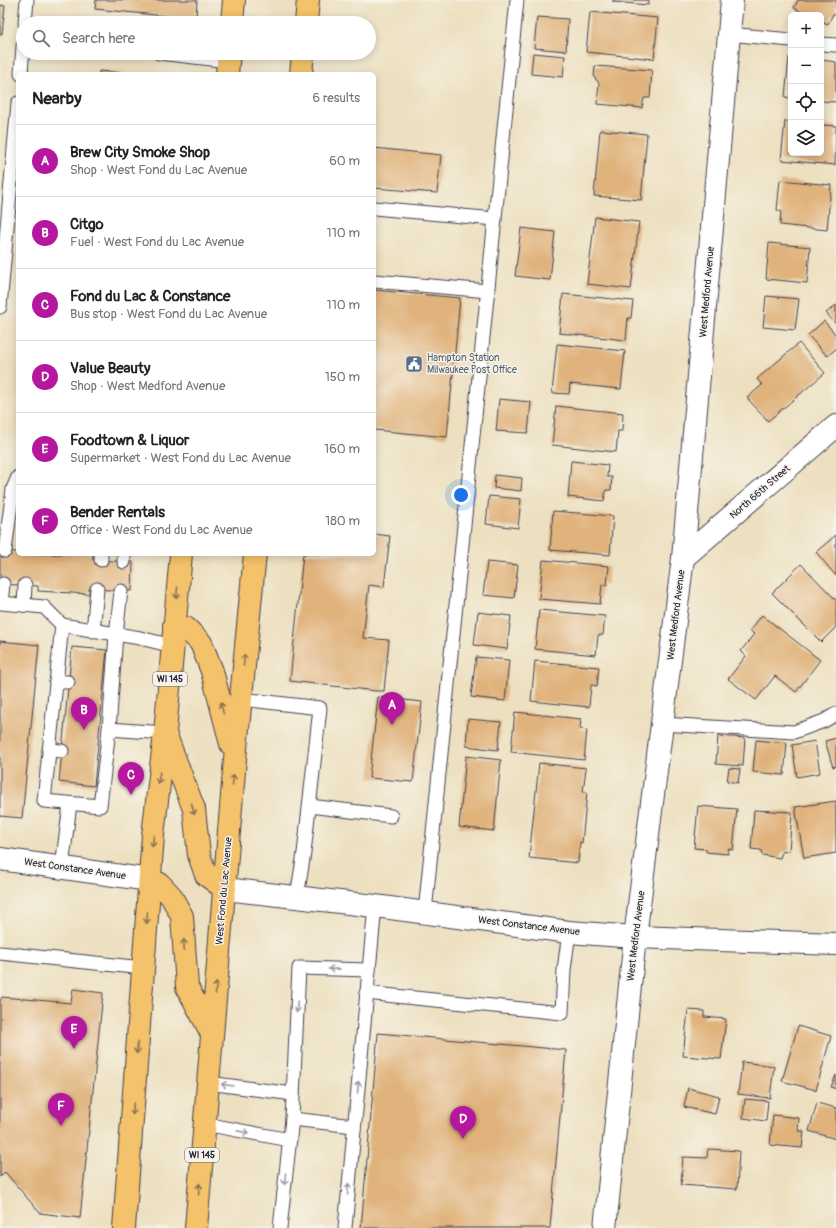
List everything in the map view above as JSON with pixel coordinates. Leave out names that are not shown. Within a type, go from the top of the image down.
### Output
[{"type":"main road","points":[[233,16],[234,0]]},
{"type":"main road","points":[[307,16],[308,0]]},
{"type":"main road","points":[[301,72],[302,60]]},
{"type":"main road","name":"WI 145","points":[[124,1228],[156,803],[181,556]]},
{"type":"main road","name":"West Fond du Lac Avenue","points":[[196,1228],[235,759],[255,556]]},
{"type":"main road","points":[[173,636],[186,628],[201,643],[212,671],[235,759]]},
{"type":"main road","points":[[164,733],[194,809],[199,855],[206,875],[225,889]]},
{"type":"main road","points":[[150,880],[160,884],[171,896],[182,916],[187,987],[212,1034]]},
{"type":"main road","points":[[112,1228],[127,1188]]},
{"type":"street","name":"West Medford Avenue","points":[[605,1228],[635,936],[684,558],[732,0]]},
{"type":"street","name":"North 66th Street","points":[[684,558],[836,426]]},
{"type":"street","name":"West Constance Avenue","points":[[0,859],[150,880]]},
{"type":"street","name":"West Constance Avenue","points":[[225,889],[425,912],[569,932],[836,944]]},
{"type":"lane","points":[[26,16],[27,0]]},
{"type":"lane","points":[[425,912],[517,0]]},
{"type":"lane","points":[[729,34],[788,40]]},
{"type":"lane","points":[[824,44],[836,45]]},
{"type":"lane","points":[[20,72],[22,60]]},
{"type":"lane","points":[[207,60],[228,63]]},
{"type":"lane","points":[[0,308],[16,137]]},
{"type":"lane","points":[[376,208],[495,219]]},
{"type":"lane","points":[[376,281],[488,291]]},
{"type":"lane","points":[[5,551],[13,489],[16,482]]},
{"type":"lane","points":[[3,584],[0,603],[44,607],[62,625],[140,638],[173,636]]},
{"type":"lane","points":[[24,605],[25,585]]},
{"type":"lane","points":[[93,631],[98,589]]},
{"type":"lane","points":[[62,625],[62,682],[59,714],[49,750],[44,801],[100,806],[102,754],[107,722],[108,686],[121,591]]},
{"type":"lane","points":[[241,699],[320,708],[310,806],[297,897]]},
{"type":"lane","points":[[662,724],[794,732],[824,721],[836,714]]},
{"type":"lane","points":[[107,722],[164,733]]},
{"type":"lane","points":[[49,750],[62,751]]},
{"type":"lane","points":[[62,867],[70,804]]},
{"type":"lane","points":[[310,806],[391,816]]},
{"type":"lane","points":[[345,1228],[375,906]]},
{"type":"lane","points":[[366,993],[562,1013],[564,970],[569,932]]},
{"type":"lane","points":[[0,953],[143,968]]},
{"type":"lane","points":[[280,1228],[292,1119],[299,968],[369,970]]},
{"type":"lane","points":[[208,1083],[293,1094]]},
{"type":"lane","points":[[292,1119],[354,1126]]},
{"type":"lane","points":[[205,1124],[290,1140]]},
{"type":"building","points":[[96,0],[197,0],[196,16],[166,16],[95,9]]},
{"type":"building","points":[[613,0],[649,0],[648,5],[613,2]]},
{"type":"building","points":[[798,0],[836,0],[836,15],[833,14],[828,24],[824,22],[824,12],[802,12],[794,8]]},
{"type":"building","points":[[0,5],[5,6],[2,34],[0,34]]},
{"type":"building","points":[[590,12],[658,18],[654,59],[586,52]]},
{"type":"building","points":[[537,17],[568,19],[566,51],[534,48]]},
{"type":"building","points":[[533,53],[565,56],[563,77],[531,74]]},
{"type":"building","points":[[824,60],[836,62],[836,102],[824,101]]},
{"type":"building","points":[[595,66],[652,70],[650,98],[644,98],[642,108],[597,104],[599,83],[594,77]]},
{"type":"building","points":[[788,67],[788,98],[785,97]]},
{"type":"building","points":[[785,121],[788,122],[788,156],[824,156],[824,125],[836,126],[835,165],[781,160]]},
{"type":"building","points":[[600,130],[647,134],[641,200],[594,196]]},
{"type":"building","points":[[376,148],[441,155],[437,193],[376,188]]},
{"type":"building","points":[[780,180],[831,185],[827,230],[780,225],[781,211],[777,210]]},
{"type":"building","points":[[595,217],[639,222],[631,289],[587,284]]},
{"type":"building","points":[[521,228],[555,232],[550,280],[515,276]]},
{"type":"building","points":[[769,243],[810,247],[807,283],[766,279]]},
{"type":"building","name":"Hampton Station Milwaukee Post Office","points":[[376,290],[460,298],[447,437],[376,430]]},
{"type":"building","points":[[563,294],[633,301],[631,318],[628,318],[626,340],[559,333]]},
{"type":"building","points":[[766,296],[799,299],[795,330],[763,327]]},
{"type":"building","points":[[836,305],[836,324],[826,313]]},
{"type":"building","points":[[824,321],[836,335],[836,349],[827,356],[808,335]]},
{"type":"building","points":[[799,343],[825,373],[768,421],[747,398],[762,385],[757,379]]},
{"type":"building","points":[[557,344],[625,351],[621,389],[570,384],[569,394],[552,393]]},
{"type":"building","points":[[499,399],[531,402],[528,433],[496,431]]},
{"type":"building","points":[[556,406],[623,413],[622,431],[618,431],[616,452],[552,445]]},
{"type":"building","points":[[571,461],[608,465],[607,477],[612,477],[611,490],[606,490],[604,501],[568,497]]},
{"type":"building","points":[[495,475],[522,478],[521,491],[494,488]]},
{"type":"building","points":[[489,496],[521,499],[518,528],[486,524]]},
{"type":"building","points":[[553,511],[613,516],[610,555],[550,550]]},
{"type":"building","points":[[376,534],[390,536],[384,587],[369,585],[363,638],[389,640],[384,691],[290,681],[303,556],[376,556]]},
{"type":"building","points":[[836,535],[836,576],[816,552]]},
{"type":"building","points":[[0,551],[16,552],[16,556],[93,556],[93,560],[133,562],[132,591],[89,589],[89,594],[38,591],[38,586],[0,584]]},
{"type":"building","points":[[543,560],[609,566],[607,585],[602,584],[600,604],[539,599]]},
{"type":"building","points":[[487,562],[518,565],[514,598],[483,595]]},
{"type":"building","points":[[801,564],[836,600],[836,627],[821,642],[772,593]]},
{"type":"building","points":[[539,610],[605,616],[603,635],[598,635],[596,655],[535,649]]},
{"type":"building","points":[[478,612],[511,616],[507,649],[474,645]]},
{"type":"building","points":[[762,615],[820,660],[796,692],[775,676],[756,700],[728,679],[746,656],[741,651],[754,634],[750,631]]},
{"type":"building","points":[[0,641],[39,645],[22,818],[0,816]]},
{"type":"building","points":[[72,647],[107,650],[94,786],[59,782]]},
{"type":"building","points":[[476,657],[509,660],[505,701],[471,697]]},
{"type":"building","points":[[535,661],[599,667],[597,686],[591,685],[589,707],[531,701]]},
{"type":"building","points":[[378,697],[422,702],[413,782],[369,778]]},
{"type":"building","points":[[515,712],[581,719],[580,729],[587,730],[584,760],[511,752]]},
{"type":"building","points":[[468,719],[501,722],[498,750],[466,746]]},
{"type":"building","points":[[718,736],[745,738],[743,766],[716,764]]},
{"type":"building","points":[[836,738],[836,766],[833,767],[825,741]]},
{"type":"building","points":[[756,740],[787,743],[784,775],[753,772]]},
{"type":"building","points":[[815,741],[820,773],[797,777],[792,745]]},
{"type":"building","points":[[466,756],[501,760],[494,831],[459,827]]},
{"type":"building","points":[[539,763],[586,768],[583,792],[587,792],[582,843],[580,842],[578,863],[529,858]]},
{"type":"building","points":[[729,768],[740,769],[738,783],[727,781]]},
{"type":"building","points":[[836,801],[836,853],[804,858],[795,807]]},
{"type":"building","points":[[698,806],[737,809],[733,850],[728,849],[728,854],[706,852],[706,849],[694,848]]},
{"type":"building","points":[[754,810],[792,812],[789,851],[782,852],[780,858],[762,855],[761,850],[751,849]]},
{"type":"building","points":[[73,989],[103,993],[80,1218],[40,1213],[5,1172],[0,1177],[0,1001],[2,997],[71,1003]]},
{"type":"building","points":[[688,1010],[704,1011],[704,1017],[726,1019],[721,1059],[683,1056]]},
{"type":"building","points":[[798,1026],[831,1036],[816,1090],[782,1081]]},
{"type":"building","points":[[378,1033],[566,1050],[550,1228],[361,1228]]},
{"type":"building","points":[[742,1062],[774,1066],[770,1098],[738,1094]]},
{"type":"building","points":[[836,1075],[836,1089],[831,1087]]},
{"type":"building","points":[[688,1088],[719,1096],[715,1114],[684,1107]]},
{"type":"building","points":[[745,1099],[768,1101],[766,1121],[743,1118]]},
{"type":"building","points":[[817,1103],[836,1108],[836,1139],[809,1131]]},
{"type":"building","points":[[773,1115],[799,1118],[798,1131],[804,1131],[802,1148],[770,1145]]},
{"type":"building","points":[[708,1149],[739,1151],[737,1189],[681,1185],[683,1157],[707,1158]]},
{"type":"place","name":"Hampton Station Milwaukee Post Office","points":[[414,364]]},
{"type":"place","name":"Brew City Smoke Shop","points":[[392,725]]},
{"type":"place","name":"Citgo","points":[[84,730]]},
{"type":"place","name":"Fond du Lac & Constance","points":[[131,795]]},
{"type":"place","name":"Foodtown & Liquor","points":[[74,1049]]},
{"type":"place","name":"Bender Rentals","points":[[61,1126]]},
{"type":"place","name":"Value Beauty","points":[[463,1139]]}]
